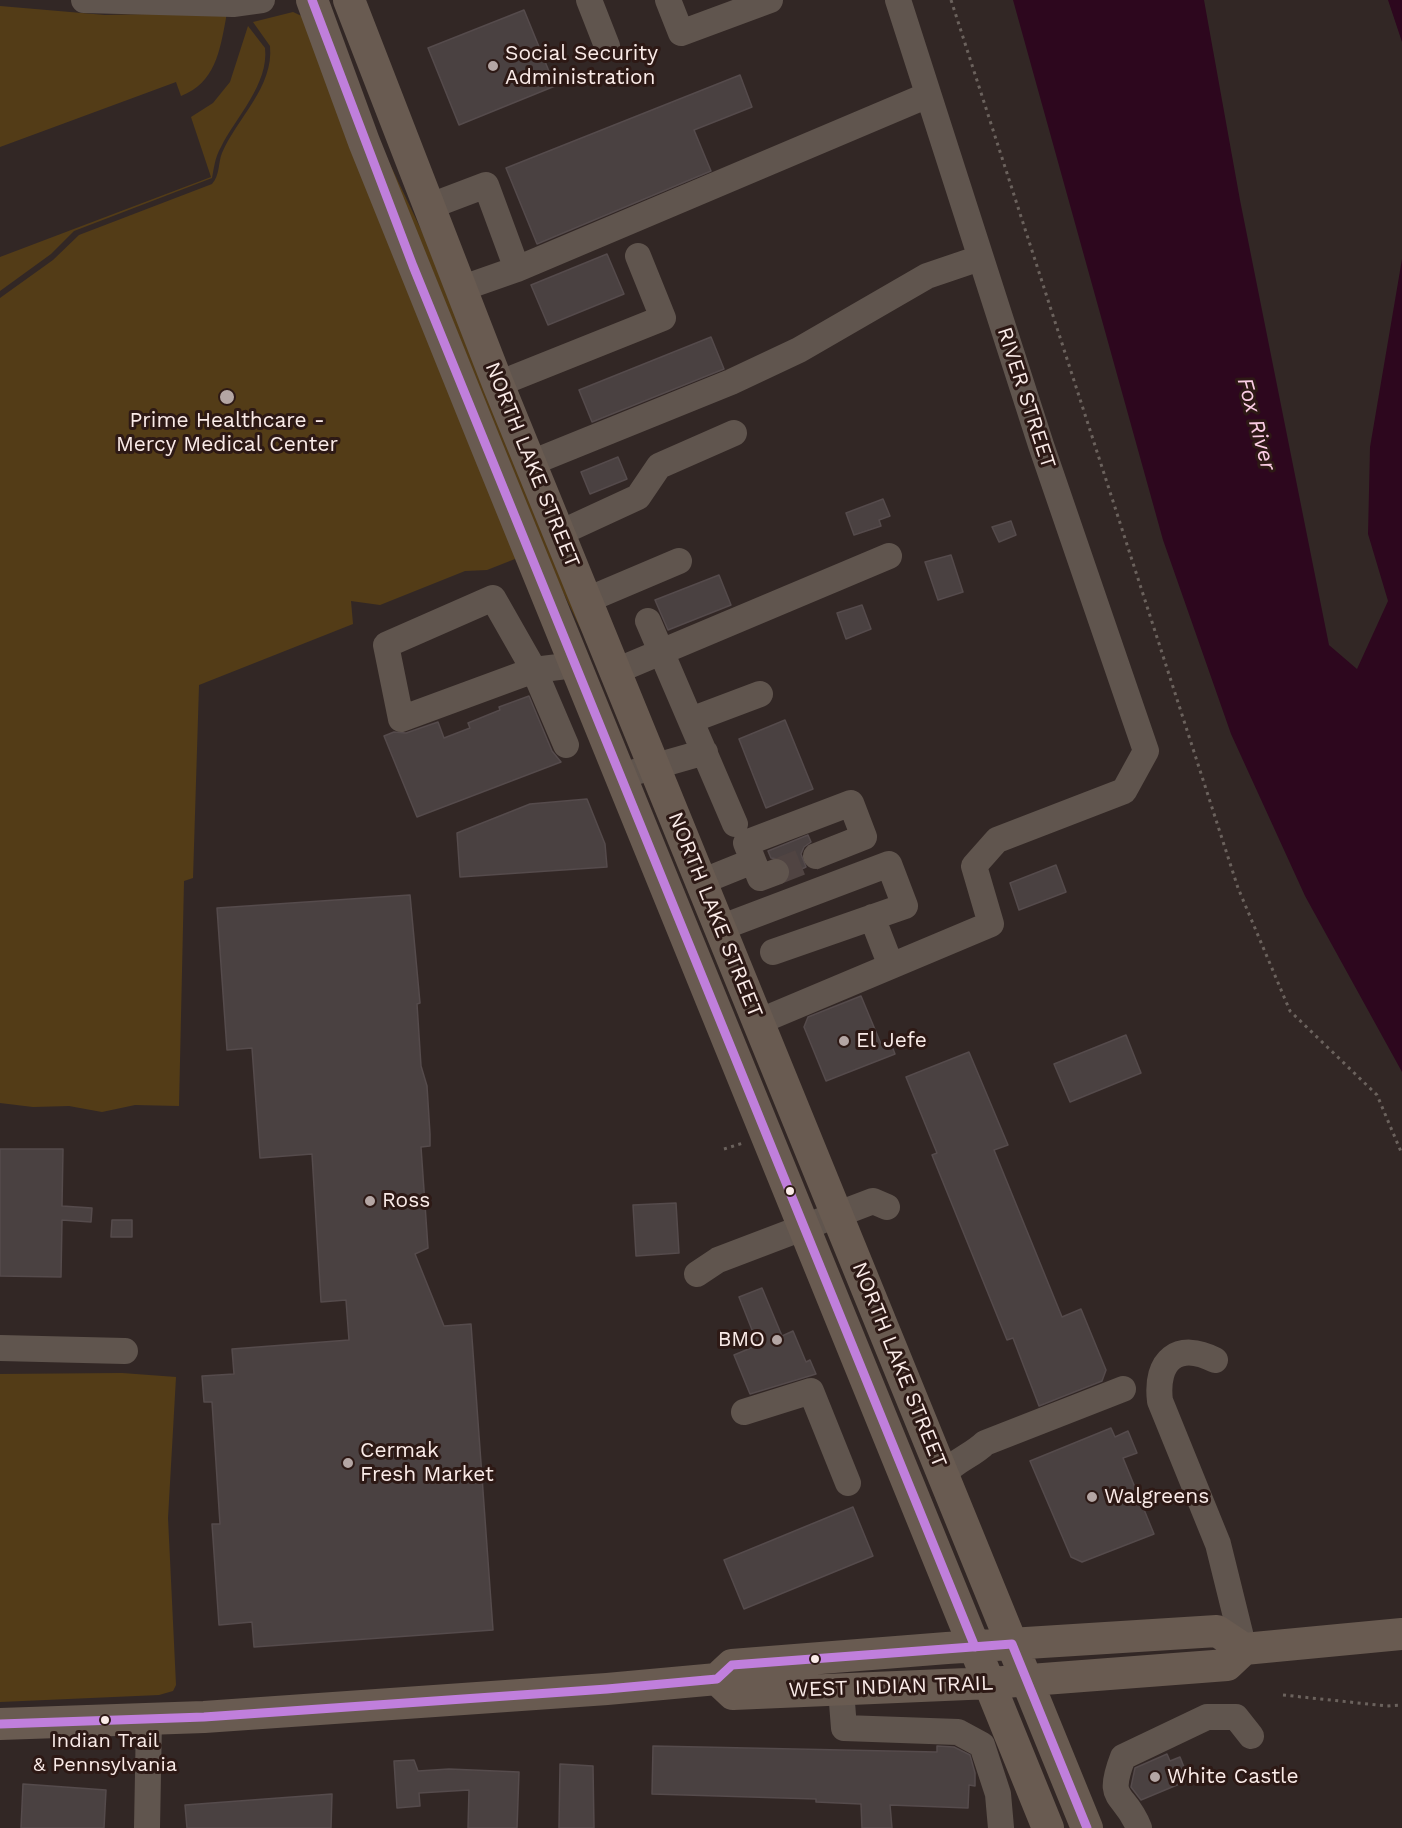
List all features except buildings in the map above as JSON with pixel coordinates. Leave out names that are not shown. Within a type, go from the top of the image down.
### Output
[{"type":"main road","name":"NORTH LAKE STREET","points":[[312,0],[401,235],[1048,1828]]},
{"type":"main road","name":"NORTH LAKE STREET","points":[[349,0],[498,384],[1087,1828]]},
{"type":"main road","name":"WEST INDIAN TRAIL","points":[[0,1724],[149,1720],[717,1680],[732,1665],[1217,1631],[1244,1649]]},
{"type":"main road","name":"WEST INDIAN TRAIL","points":[[717,1680],[733,1694],[990,1683],[1227,1665],[1244,1649],[1402,1634]]},
{"type":"street","points":[[84,0],[233,4],[262,0]]},
{"type":"street","points":[[589,0],[607,46]]},
{"type":"street","points":[[668,0],[681,33],[770,0]]},
{"type":"street","name":"RIVER STREET","points":[[891,966],[991,924],[974,866],[997,840],[1124,791],[1146,751],[1041,445],[898,0]]},
{"type":"street","points":[[460,289],[517,269],[928,95]]},
{"type":"street","points":[[428,207],[486,185],[517,269]]},
{"type":"street","points":[[498,384],[663,318],[638,256]]},
{"type":"street","points":[[531,463],[731,382],[799,350],[927,276],[980,258]]},
{"type":"street","points":[[560,533],[638,497],[659,466],[734,433]]},
{"type":"street","points":[[616,671],[889,556]]},
{"type":"street","points":[[587,600],[679,561]]},
{"type":"street","points":[[567,745],[534,670],[493,598],[386,645],[401,719],[534,670],[575,665]]},
{"type":"street","points":[[648,621],[735,824]]},
{"type":"street","points":[[691,720],[760,694]]},
{"type":"street","points":[[621,776],[705,752]]},
{"type":"street","points":[[701,882],[765,866],[746,843],[851,803],[864,837],[814,851]]},
{"type":"street","points":[[720,928],[889,864],[905,906],[773,952]]},
{"type":"street","points":[[758,1022],[891,966],[872,917]]},
{"type":"street","points":[[697,1274],[718,1260],[873,1201],[887,1207]]},
{"type":"street","points":[[0,1348],[124,1351]]},
{"type":"street","points":[[1215,1360],[1201,1353],[1181,1354],[1169,1360],[1160,1372],[1158,1387],[1160,1401],[1218,1544],[1244,1649]]},
{"type":"street","points":[[943,1474],[952,1463],[976,1452],[985,1443],[1123,1389]]},
{"type":"street","points":[[744,1412],[811,1391],[848,1483]]},
{"type":"street","points":[[932,1446],[969,1440],[985,1443]]},
{"type":"street","points":[[841,1689],[844,1728],[958,1731],[982,1745],[998,1794],[1001,1828]]},
{"type":"street","points":[[1139,1828],[1131,1808],[1117,1797],[1114,1781],[1123,1757],[1207,1717],[1236,1717],[1251,1736]]},
{"type":"street","points":[[147,1828],[149,1720]]},
{"type":"path","points":[[951,0],[1238,888],[1290,1011],[1377,1095],[1402,1154]]},
{"type":"path","points":[[1283,1695],[1387,1706],[1402,1705]]},
{"type":"shaded area","points":[[0,6],[105,15],[197,13],[226,16],[226,18],[214,64],[202,83],[192,90],[181,96],[176,82],[0,147]]},
{"type":"shaded area","name":"Prime Healthcare - Mercy Medical Center","points":[[293,12],[306,18],[520,557],[487,570],[465,571],[380,605],[351,601],[353,624],[199,685],[193,878],[184,881],[179,1106],[135,1105],[102,1112],[69,1106],[33,1107],[0,1103],[0,298],[53,260],[79,235],[212,184],[222,153],[261,89],[270,61],[270,46],[253,22]]},
{"type":"shaded area","points":[[248,26],[265,48],[262,74],[250,100],[219,151],[212,178],[74,231],[51,254],[0,291],[0,257],[211,177],[191,117],[213,103],[230,82]]},
{"type":"shaded area","points":[[387,158],[435,259],[594,655],[564,595],[483,410]]},
{"type":"shaded area","points":[[122,1373],[176,1377],[168,1518],[176,1685],[173,1691],[159,1695],[0,1702],[0,1374]]},
{"type":"water","name":"Fox River","points":[[1013,0],[1204,0],[1240,200],[1329,645],[1357,669],[1388,601],[1368,534],[1370,447],[1402,259],[1402,1072],[1305,896],[1231,734],[1163,540]]},
{"type":"water","points":[[1388,0],[1402,0],[1402,42]]},
{"type":"tunnel","points":[[776,872],[816,856]]},
{"type":"transit line","points":[[312,0],[413,266],[975,1647]]},
{"type":"transit line","points":[[1012,1644],[1087,1828]]},
{"type":"transit line","points":[[0,1724],[204,1717],[607,1689],[717,1679],[732,1665],[1012,1644]]},
{"type":"place","name":"Social Security Administration","points":[[493,66]]},
{"type":"place","name":"Prime Healthcare - Mercy Medical Center","points":[[227,397]]},
{"type":"place","name":"El Jefe","points":[[844,1041]]},
{"type":"place","name":"Ross","points":[[370,1201]]},
{"type":"place","name":"BMO","points":[[777,1340]]},
{"type":"place","name":"Cermak Fresh Market","points":[[348,1463]]},
{"type":"place","name":"Walgreens","points":[[1092,1497]]},
{"type":"place","name":"Indian Trail & Pennsylvania","points":[[105,1720]]},
{"type":"place","name":"White Castle","points":[[1155,1777]]}]
